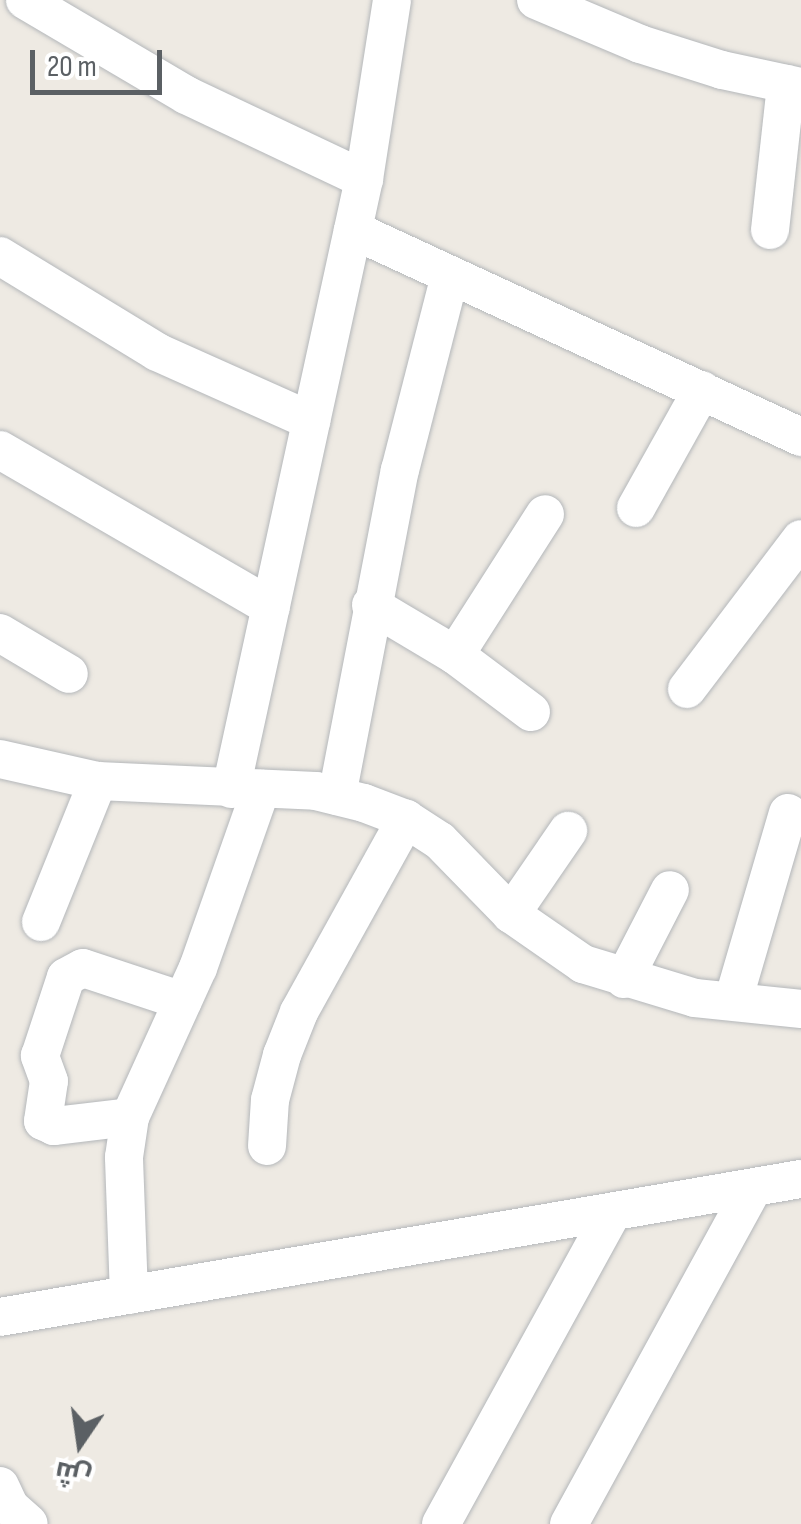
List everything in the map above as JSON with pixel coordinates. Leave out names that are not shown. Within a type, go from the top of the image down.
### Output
[{"type":"street","points":[[25,0],[186,95],[364,179]]},
{"type":"street","points":[[129,1295],[124,1157],[130,1116],[183,1002],[226,894],[246,789],[270,607],[364,179],[392,0]]},
{"type":"street","points":[[536,0],[640,44],[794,86],[770,230]]},
{"type":"street","points":[[353,230],[801,437]]},
{"type":"street","points":[[0,256],[157,352],[311,422]]},
{"type":"street","points":[[337,796],[371,605],[450,275]]},
{"type":"street","points":[[636,508],[702,390]]},
{"type":"street","points":[[0,450],[270,607]]},
{"type":"street","points":[[455,655],[545,514]]},
{"type":"street","points":[[686,689],[801,539]]},
{"type":"street","points":[[371,605],[455,655],[531,712]]},
{"type":"street","points":[[0,633],[70,674]]},
{"type":"street","points":[[0,759],[98,781],[337,796],[406,819],[440,841],[511,914],[583,964],[695,998],[801,1009]]},
{"type":"street","points":[[41,922],[98,781]]},
{"type":"street","points":[[733,1000],[788,813]]},
{"type":"street","points":[[267,1146],[270,1100],[282,1054],[300,1012],[406,819]]},
{"type":"street","points":[[511,914],[568,831]]},
{"type":"street","points":[[624,979],[670,890]]},
{"type":"street","points":[[130,1116],[54,1126],[43,1122],[49,1081],[40,1066],[40,1056],[66,978],[84,968],[183,1002]]},
{"type":"street","points":[[0,1317],[611,1215],[801,1179]]},
{"type":"street","points":[[569,1524],[752,1190]]},
{"type":"street","points":[[442,1524],[611,1215]]},
{"type":"street","points":[[0,1486],[10,1507],[29,1524]]}]
